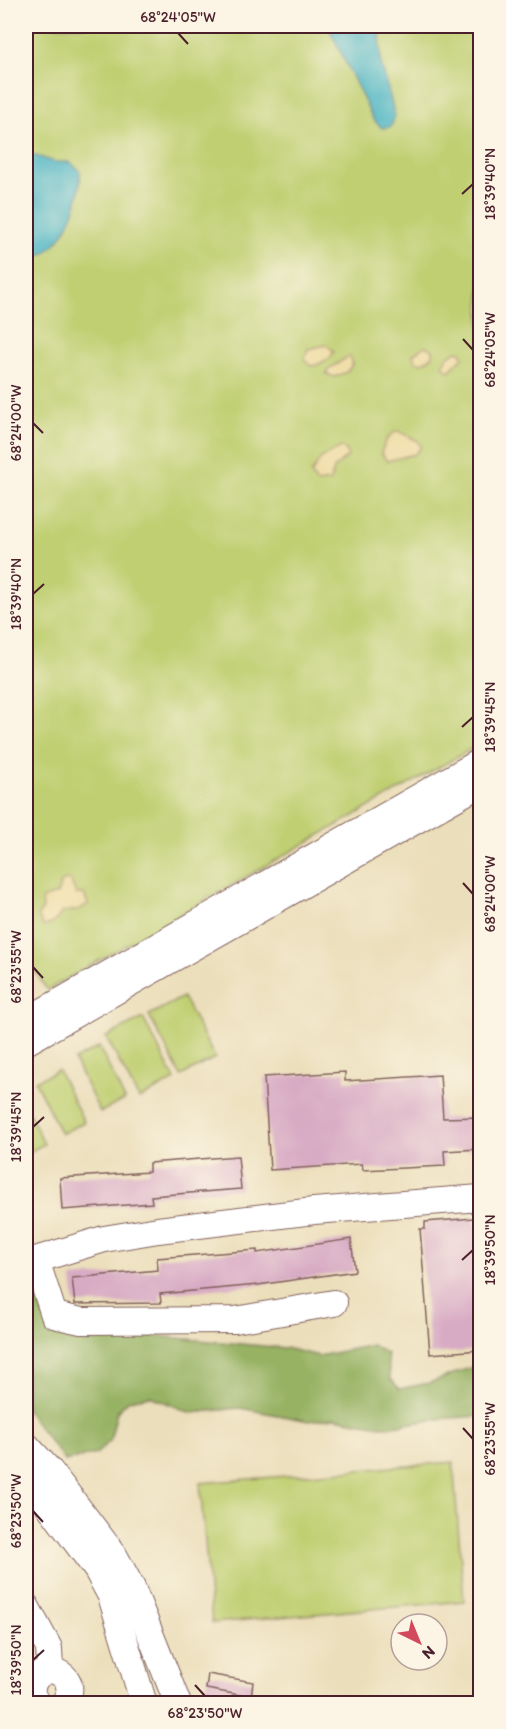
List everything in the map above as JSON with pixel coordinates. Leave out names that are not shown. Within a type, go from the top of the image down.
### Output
[{"type":"lane","points":[[26,1022],[480,762]]},
{"type":"lane","points":[[26,1042],[480,784]]},
{"type":"lane","points":[[334,1303],[235,1320],[81,1321],[54,1315],[31,1261],[104,1239],[158,1230],[314,1211],[480,1198]]},
{"type":"lane","points":[[26,1444],[32,1483],[97,1570],[111,1596],[144,1704]]},
{"type":"lane","points":[[32,1483],[114,1555],[132,1588],[178,1704]]},
{"type":"lane","points":[[26,1606],[49,1648],[50,1670]]},
{"type":"lane","points":[[38,1704],[32,1694],[32,1683],[37,1676],[50,1670],[63,1674],[69,1683],[69,1696],[63,1704]]},
{"type":"green space","points":[[26,26],[480,26],[480,744],[47,990],[26,957]]},
{"type":"green space","points":[[183,997],[215,1058],[181,1076],[149,1015]]},
{"type":"green space","points":[[143,1018],[175,1080],[139,1099],[106,1037]]},
{"type":"green space","points":[[99,1047],[125,1100],[100,1112],[74,1060]]},
{"type":"green space","points":[[58,1070],[84,1122],[61,1134],[35,1081]]},
{"type":"green space","points":[[26,1107],[44,1144],[26,1154]]},
{"type":"green space","points":[[29,1286],[46,1318],[86,1343],[124,1333],[285,1348],[319,1356],[372,1345],[387,1354],[390,1378],[399,1389],[429,1383],[480,1364],[480,1416],[437,1419],[387,1427],[334,1418],[309,1421],[240,1408],[191,1413],[150,1396],[129,1400],[117,1412],[110,1441],[96,1454],[65,1461],[26,1410],[26,1287]]},
{"type":"green space","points":[[453,1462],[464,1601],[212,1623],[200,1483]]},
{"type":"sand","points":[[326,345],[334,351],[330,358],[311,366],[304,359],[308,349]]},
{"type":"sand","points":[[425,346],[433,350],[433,356],[422,363],[415,361],[413,354]]},
{"type":"sand","points":[[457,351],[462,353],[463,357],[449,371],[443,366],[448,356]]},
{"type":"sand","points":[[349,356],[353,363],[347,372],[335,377],[326,374],[329,369]]},
{"type":"sand","points":[[398,431],[418,441],[421,447],[415,454],[387,461],[381,453],[382,450],[389,437]]},
{"type":"sand","points":[[341,447],[346,450],[348,456],[335,467],[330,481],[317,483],[311,474],[321,458]]},
{"type":"sand","points":[[70,879],[76,894],[84,894],[88,905],[78,910],[63,912],[52,924],[43,926],[38,915],[43,909],[42,899],[57,894],[61,882]]},
{"type":"water","points":[[328,26],[380,26],[381,63],[395,116],[391,127],[382,128],[373,119]]},
{"type":"water","points":[[26,153],[55,162],[70,162],[80,171],[80,182],[76,204],[61,236],[46,252],[26,264]]},
{"type":"building","points":[[345,1072],[345,1081],[440,1075],[443,1118],[480,1117],[480,1149],[444,1151],[445,1166],[363,1170],[362,1164],[270,1170],[264,1077]]},
{"type":"building","points":[[238,1156],[241,1189],[151,1196],[152,1203],[62,1210],[60,1178],[149,1172],[149,1163]]},
{"type":"building","points":[[474,1218],[475,1226],[480,1226],[480,1350],[430,1354],[420,1229],[425,1229],[425,1222]]},
{"type":"building","points":[[351,1239],[355,1271],[258,1285],[160,1294],[161,1303],[75,1304],[72,1278],[158,1270],[157,1258],[257,1250],[257,1253]]},
{"type":"building","points":[[208,1674],[253,1682],[251,1697],[206,1689]]}]
